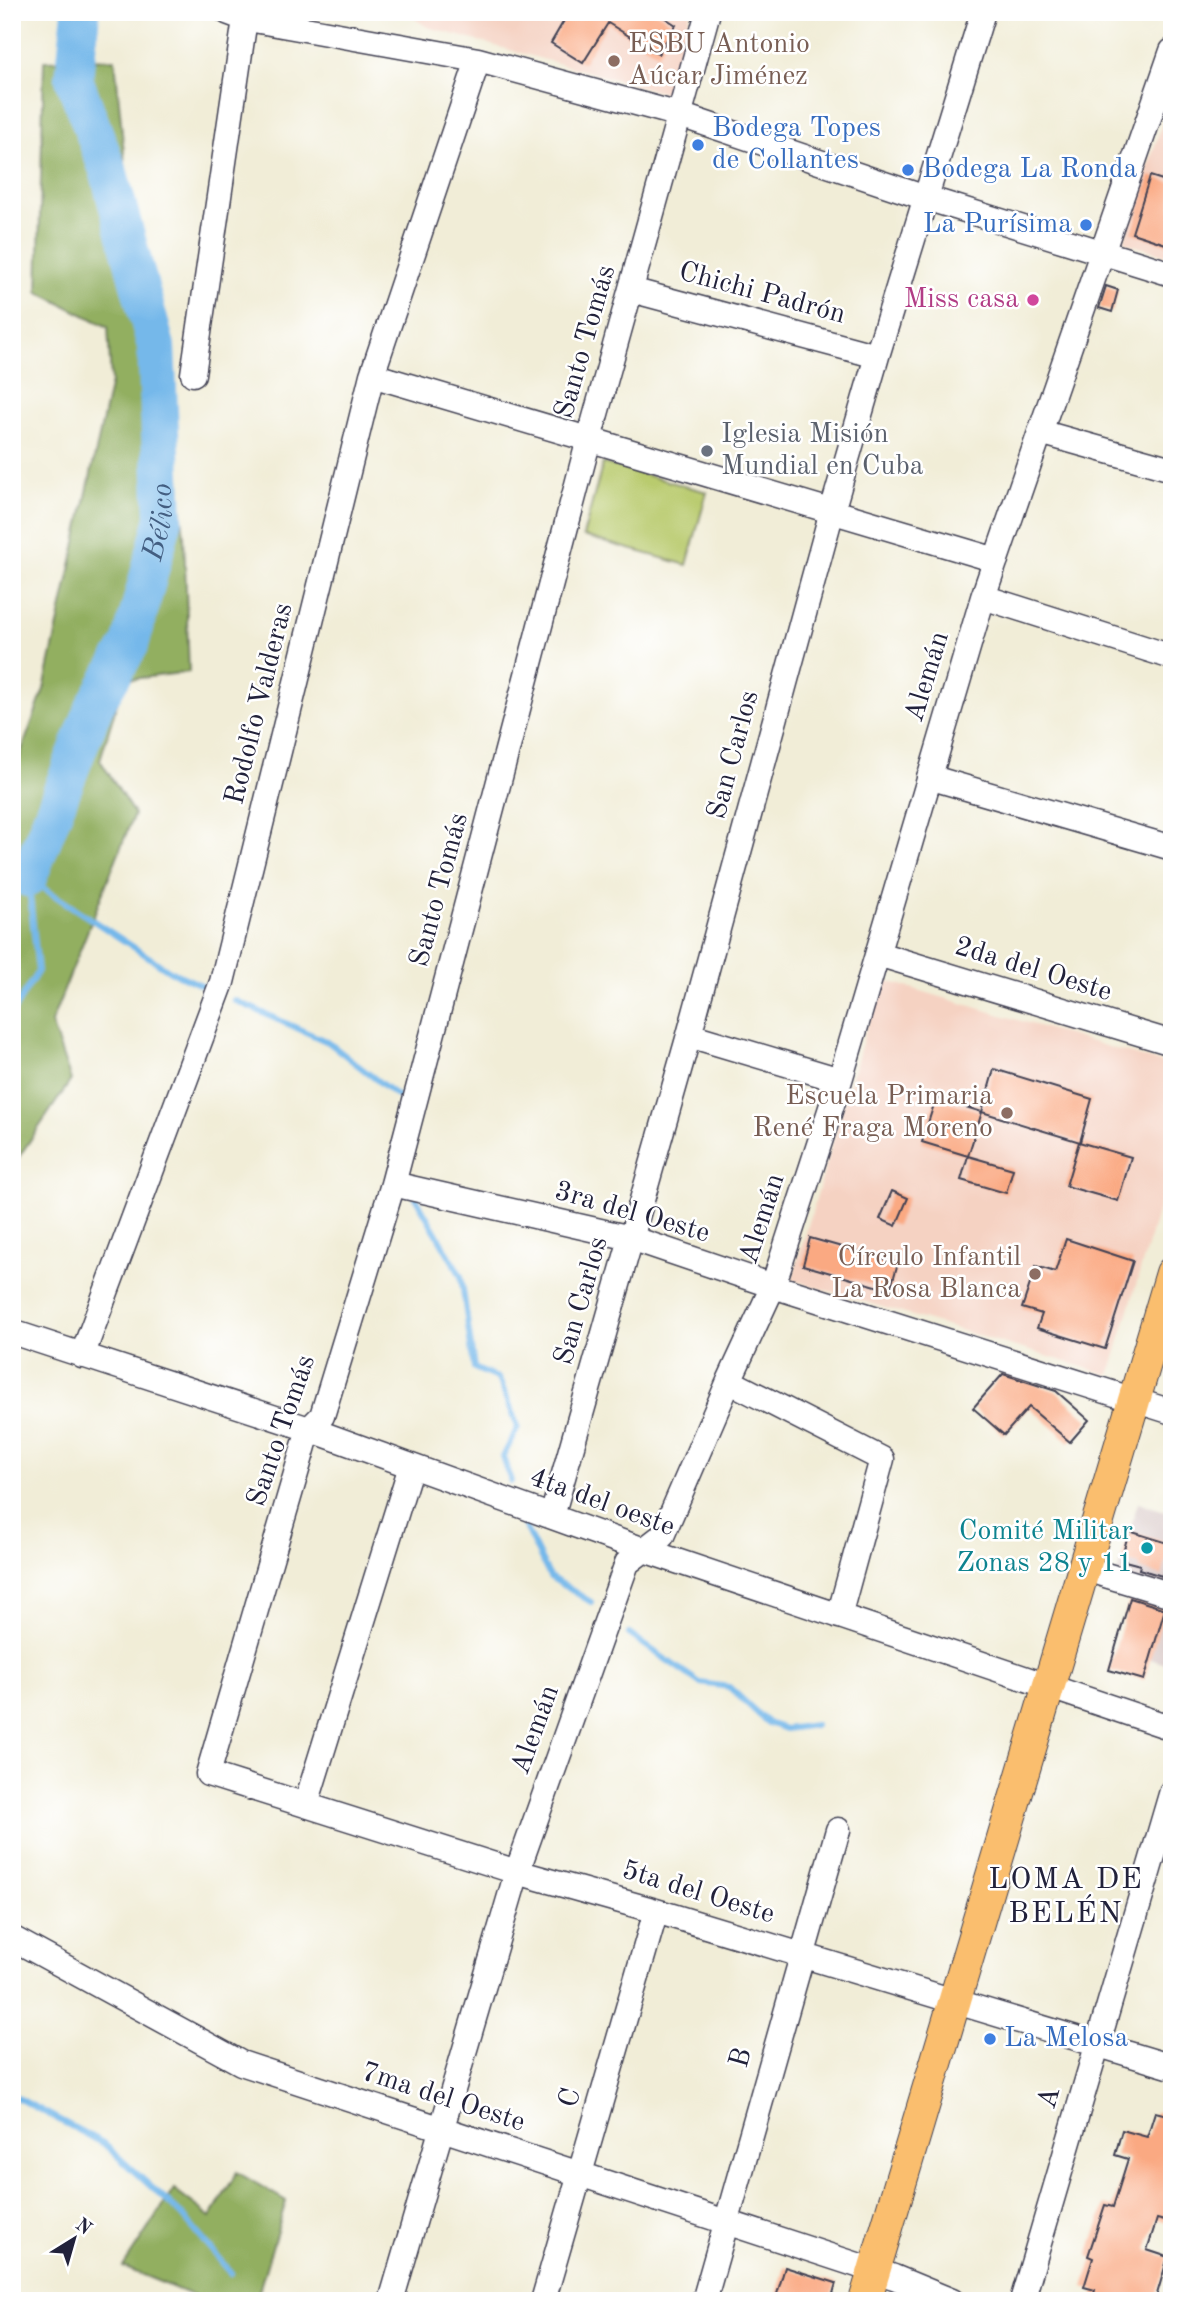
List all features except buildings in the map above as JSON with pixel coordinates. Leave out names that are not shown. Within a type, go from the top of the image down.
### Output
[{"type":"main road","points":[[865,2301],[885,2283],[1057,1689],[1152,1406],[1172,1273]]},
{"type":"main road","points":[[1057,1689],[1102,1574],[1172,1334]]},
{"type":"street","name":"Santo Tomás","points":[[208,1774],[309,1429],[322,1416],[393,1184],[589,439],[708,12]]},
{"type":"street","name":"San Carlos","points":[[552,1516],[689,1035],[832,511],[983,12]]},
{"type":"street","points":[[193,374],[239,14],[478,60],[680,115],[926,198],[1172,274]]},
{"type":"street","name":"Alemán","points":[[391,2301],[517,1872],[627,1563],[662,1536],[772,1286],[840,1080],[983,597],[1172,51]]},
{"type":"street","name":"Rodolfo Valderas","points":[[82,1356],[222,982],[372,375],[478,60]]},
{"type":"street","name":"Chichi Padrón","points":[[631,290],[877,356]]},
{"type":"street","points":[[372,375],[996,559]]},
{"type":"street","points":[[1040,432],[1172,469]]},
{"type":"street","points":[[983,597],[1172,657]]},
{"type":"street","points":[[929,777],[1172,848]]},
{"type":"street","name":"2da del Oeste","points":[[878,954],[1172,1043]]},
{"type":"street","points":[[689,1035],[840,1080]]},
{"type":"street","name":"3ra del Oeste","points":[[393,1184],[631,1238],[772,1286],[1152,1406]]},
{"type":"street","name":"4ta del oeste","points":[[12,1332],[309,1429],[644,1550],[1172,1728]]},
{"type":"street","points":[[729,1381],[882,1459],[839,1616]]},
{"type":"street","points":[[306,1804],[411,1466]]},
{"type":"street","points":[[1102,1574],[1172,1595]]},
{"type":"street","name":"5ta del Oeste","points":[[208,1774],[517,1872],[656,1911],[1172,2067]]},
{"type":"street","name":"A","points":[[1022,2301],[1172,1791]]},
{"type":"street","name":"B","points":[[704,2301],[838,1830]]},
{"type":"street","name":"C","points":[[544,2301],[656,1911]]},
{"type":"street","name":"7ma del Oeste","points":[[12,1938],[242,2063],[727,2222],[885,2283],[952,2301]]},
{"type":"shaded area","name":"ESBU Antonio Aúcar Jiménez","points":[[405,12],[690,12],[672,95],[427,27]]},
{"type":"shaded area","points":[[1172,92],[1172,257],[1124,242]]},
{"type":"shaded area","name":"Escuela Primaria René Fraga Moreno","points":[[881,979],[1172,1066],[1172,1161],[1110,1375],[792,1280]]},
{"type":"shaded area","points":[[1138,1503],[1172,1513],[1172,1666],[1150,1659],[1166,1606],[1112,1589],[1121,1560],[1163,1571],[1171,1544],[1129,1531]]},
{"type":"green space","points":[[115,59],[129,205],[164,336],[184,536],[189,672],[124,680],[100,760],[134,814],[51,1023],[71,1080],[12,1167],[12,777],[44,689],[111,382],[108,327],[38,292],[44,61]]},
{"type":"green space","points":[[603,463],[707,492],[687,565],[583,536]]},
{"type":"green space","points":[[237,2172],[286,2201],[256,2301],[206,2301],[123,2267],[174,2189],[211,2217]]},
{"type":"waterway","name":"Bélico","points":[[28,878],[95,705],[130,645],[164,518],[156,346],[108,170],[74,79],[81,12]]},
{"type":"waterway","points":[[28,878],[170,971],[201,985]]},
{"type":"waterway","name":"Bélico","points":[[12,1013],[38,971],[28,878]]},
{"type":"waterway","points":[[234,1000],[328,1042],[405,1102],[404,1105]]},
{"type":"waterway","points":[[416,1198],[461,1276],[474,1368],[499,1379],[518,1427],[503,1457],[511,1481]]},
{"type":"waterway","points":[[524,1525],[550,1577],[591,1602]]},
{"type":"waterway","points":[[629,1634],[700,1683],[729,1687],[768,1723],[785,1729],[815,1725]]},
{"type":"waterway","points":[[12,2095],[103,2143],[182,2215],[231,2273]]},
{"type":"place","name":"ESBU Antonio Aúcar Jiménez","points":[[614,61]]},
{"type":"place","name":"Bodega Topes de Collantes","points":[[698,145]]},
{"type":"place","name":"Bodega La Ronda","points":[[908,170]]},
{"type":"place","name":"La Purísima","points":[[1086,225]]},
{"type":"place","name":"Miss casa","points":[[1033,300]]},
{"type":"place","name":"Iglesia Misión Mundial en Cuba","points":[[707,451]]},
{"type":"place","name":"Escuela Primaria René Fraga Moreno","points":[[1007,1113]]},
{"type":"place","name":"Círculo Infantil La Rosa Blanca","points":[[1035,1274]]},
{"type":"place","name":"Comité Militar Zonas 28 y 11","points":[[1147,1548]]},
{"type":"place","name":"La Melosa","points":[[990,2039]]},
{"type":"district","name":"LOMA DE BELÉN","points":[[1066,1897]]}]
